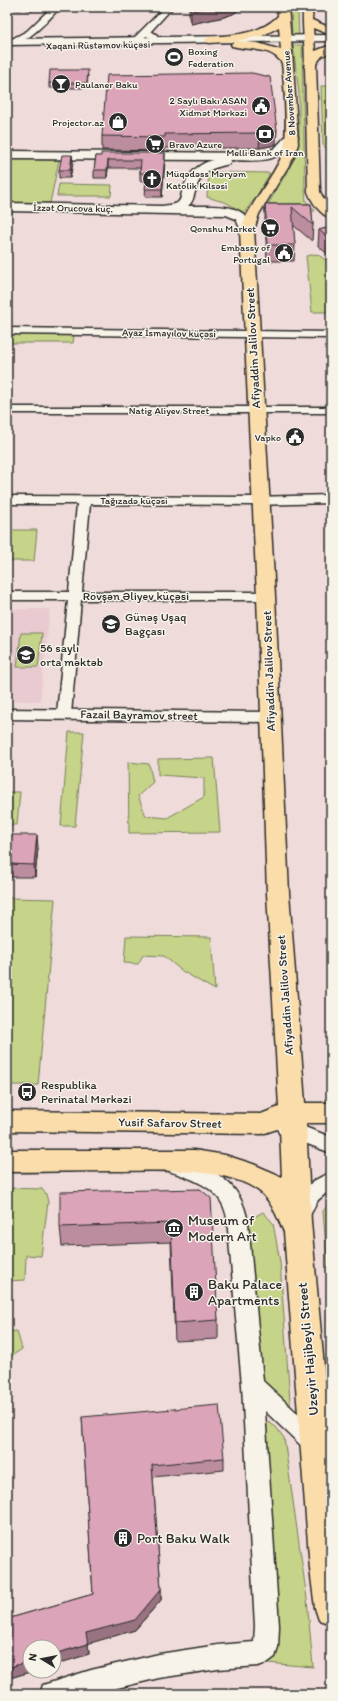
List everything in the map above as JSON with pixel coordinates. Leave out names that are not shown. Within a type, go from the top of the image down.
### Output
[{"type":"highway","name":"8 November Avenue","points":[[306,8],[309,41],[314,192],[318,201],[331,214]]},
{"type":"highway","name":"8 November Avenue","points":[[247,230],[253,214],[288,156],[292,137],[284,10]]},
{"type":"highway","points":[[209,40],[242,37],[259,33],[276,25],[284,10]]},
{"type":"highway","points":[[307,22],[331,32]]},
{"type":"highway","points":[[220,44],[244,44],[266,48],[281,55],[288,64]]},
{"type":"highway","points":[[309,66],[318,54],[331,48]]},
{"type":"highway","points":[[247,230],[259,216],[268,213]]},
{"type":"highway","points":[[313,214],[331,218]]},
{"type":"highway","name":"Afiyaddin Jalilov Street","points":[[247,230],[266,596],[278,893],[292,1122]]},
{"type":"highway","name":"Yusif Safarov Street","points":[[7,1121],[262,1124],[292,1122],[331,1113]]},
{"type":"highway","name":"Uzeyir Hajibeyli Street","points":[[292,1122],[297,1226],[324,1448],[326,1569],[331,1608]]},
{"type":"highway","points":[[7,1161],[163,1160],[194,1161],[225,1166],[260,1178],[277,1190],[284,1202],[290,1218],[297,1226]]},
{"type":"main road","points":[[309,41],[331,38]]},
{"type":"main road","points":[[9,43],[39,41],[209,40],[309,41],[331,43]]},
{"type":"main road","name":"Xəqani Rüstəmov küçəsi","points":[[9,43],[50,46],[220,44],[285,41]]},
{"type":"main road","points":[[159,210],[184,205],[192,182],[202,168],[216,163],[279,152],[292,137]]},
{"type":"main road","points":[[7,155],[248,158]]},
{"type":"main road","points":[[166,156],[182,158],[189,161],[192,182],[197,197],[238,214],[245,221],[247,230]]},
{"type":"main road","name":"İzzət Orucova küç.","points":[[7,207],[159,210]]},
{"type":"main road","points":[[159,210],[219,211],[238,214]]},
{"type":"street","points":[[124,40],[136,36],[162,7]]},
{"type":"street","points":[[50,46],[123,43],[136,40],[147,32],[169,7]]},
{"type":"street","points":[[42,9],[54,9]]},
{"type":"street","points":[[9,43],[30,33],[54,9]]},
{"type":"street","points":[[147,32],[152,37],[171,40]]},
{"type":"street","points":[[30,33],[31,36],[39,41]]},
{"type":"street","name":"Ayaz İsmayılov küçəsi","points":[[7,331],[331,335]]},
{"type":"street","name":"Natig Aliyev Street","points":[[7,410],[331,410]]},
{"type":"street","name":"Tağızadə küçəsi","points":[[7,500],[261,501],[331,499]]},
{"type":"street","points":[[64,714],[84,500]]},
{"type":"street","name":"Rövşən Əliyev küçəsi","points":[[7,596],[266,596]]},
{"type":"street","name":"Fazail Bayramov street","points":[[7,714],[270,717]]},
{"type":"street","points":[[292,1122],[331,1145]]},
{"type":"street","points":[[52,1694],[91,1682],[159,1666],[218,1657],[258,1654],[266,1648],[268,1640],[253,1385],[238,1223],[234,1205],[226,1192],[215,1182],[196,1172],[163,1160]]},
{"type":"street","points":[[297,1226],[304,1205],[311,1194],[322,1184],[331,1181]]},
{"type":"street","points":[[253,1385],[324,1448]]},
{"type":"shaded area","name":"56 saylı orta məktəb","points":[[7,609],[50,609],[40,701],[7,701]]},
{"type":"green space","points":[[291,10],[298,10],[299,37],[292,36]]},
{"type":"green space","points":[[293,45],[302,45],[305,191],[306,201],[315,211],[264,211],[290,167],[299,138],[299,94]]},
{"type":"green space","points":[[321,86],[331,86],[331,151],[323,145]]},
{"type":"green space","points":[[7,159],[59,160],[50,203],[7,203]]},
{"type":"green space","points":[[209,172],[270,173],[256,197],[244,213],[227,203],[207,197]]},
{"type":"green space","points":[[59,184],[112,185],[111,196],[57,196]]},
{"type":"green space","points":[[317,254],[331,264],[331,312],[312,312],[306,256]]},
{"type":"green space","points":[[7,334],[74,335],[73,343],[7,343]]},
{"type":"green space","points":[[7,530],[37,530],[34,561],[8,561],[11,542],[7,542]]},
{"type":"green space","points":[[21,633],[42,633],[38,667],[17,667]]},
{"type":"green space","points":[[69,732],[84,732],[75,826],[61,826]]},
{"type":"green space","points":[[214,758],[220,832],[129,833],[128,762],[149,764],[153,782],[138,796],[146,816],[167,818],[204,797],[204,778],[158,775],[158,759]]},
{"type":"green space","points":[[7,792],[20,792],[17,825],[7,825]]},
{"type":"green space","points":[[7,898],[55,899],[38,1085],[7,1085]]},
{"type":"green space","points":[[126,936],[211,937],[215,990],[182,971],[164,956],[143,955],[138,964],[124,963]]},
{"type":"green space","points":[[7,1188],[42,1189],[46,1194],[48,1202],[41,1256],[26,1255],[25,1280],[7,1281]]},
{"type":"green space","points":[[331,1202],[331,1307],[323,1211]]},
{"type":"green space","points":[[263,1212],[273,1223],[280,1262],[291,1415],[262,1384],[245,1222]]},
{"type":"green space","points":[[17,1331],[22,1349],[7,1359],[7,1332]]},
{"type":"green space","points":[[259,1416],[276,1427],[284,1438],[307,1599],[313,1667],[267,1663],[271,1645]]},
{"type":"building","points":[[190,7],[210,7],[191,11]]},
{"type":"building","points":[[50,70],[88,70],[87,83],[49,83]]},
{"type":"building","points":[[252,73],[270,77],[277,130],[260,133],[165,134],[165,137],[102,136],[107,75]]},
{"type":"building","points":[[101,153],[165,153],[162,189],[145,189],[147,173],[140,173],[141,160],[108,160],[107,170],[94,170],[96,156],[101,156]]},
{"type":"building","points":[[62,155],[72,155],[70,170],[59,170]]},
{"type":"building","points":[[265,204],[311,204],[313,225],[292,207],[295,245],[268,245]]},
{"type":"building","points":[[331,227],[331,240],[319,230]]},
{"type":"building","points":[[7,835],[37,835],[34,865],[7,864]]},
{"type":"building","name":"Baku Palace Apartments","points":[[200,1189],[211,1198],[218,1320],[175,1323],[171,1223],[60,1227],[60,1192]]},
{"type":"building","name":"Port Baku Walk","points":[[219,1405],[224,1458],[152,1465],[161,1589],[135,1620],[86,1633],[88,1644],[62,1652],[62,1639],[22,1639],[22,1663],[7,1668],[7,1619],[93,1594],[82,1417]]},
{"type":"tunnel","points":[[14,7],[38,9]]},
{"type":"place","name":"Boxing Federation","points":[[174,57]]},
{"type":"place","name":"Paulaner Baku","points":[[61,84]]},
{"type":"place","name":"2 Saylı Bakı ASAN Xidmət Mərkəzi","points":[[261,106]]},
{"type":"place","name":"Projector.az","points":[[118,122]]},
{"type":"place","name":"Melli Bank of Iran","points":[[265,134]]},
{"type":"place","name":"Bravo Azure","points":[[155,144]]},
{"type":"place","name":"Müqədəss Məryəm Katolik Kilsəsi","points":[[152,179]]},
{"type":"place","name":"Qonshu Market","points":[[270,228]]},
{"type":"place","name":"Embassy of Portugal","points":[[284,253]]},
{"type":"place","name":"Vapko","points":[[295,437]]},
{"type":"place","name":"Günəş Uşaq Bağçası","points":[[111,624]]},
{"type":"place","name":"56 saylı orta məktəb","points":[[26,655]]},
{"type":"place","name":"Respublika Perinatal Mərkəzi","points":[[27,1092]]},
{"type":"place","name":"Museum of Modern Art","points":[[174,1228]]},
{"type":"place","name":"Baku Palace Apartments","points":[[194,1292]]},
{"type":"place","name":"Port Baku Walk","points":[[123,1538]]}]
